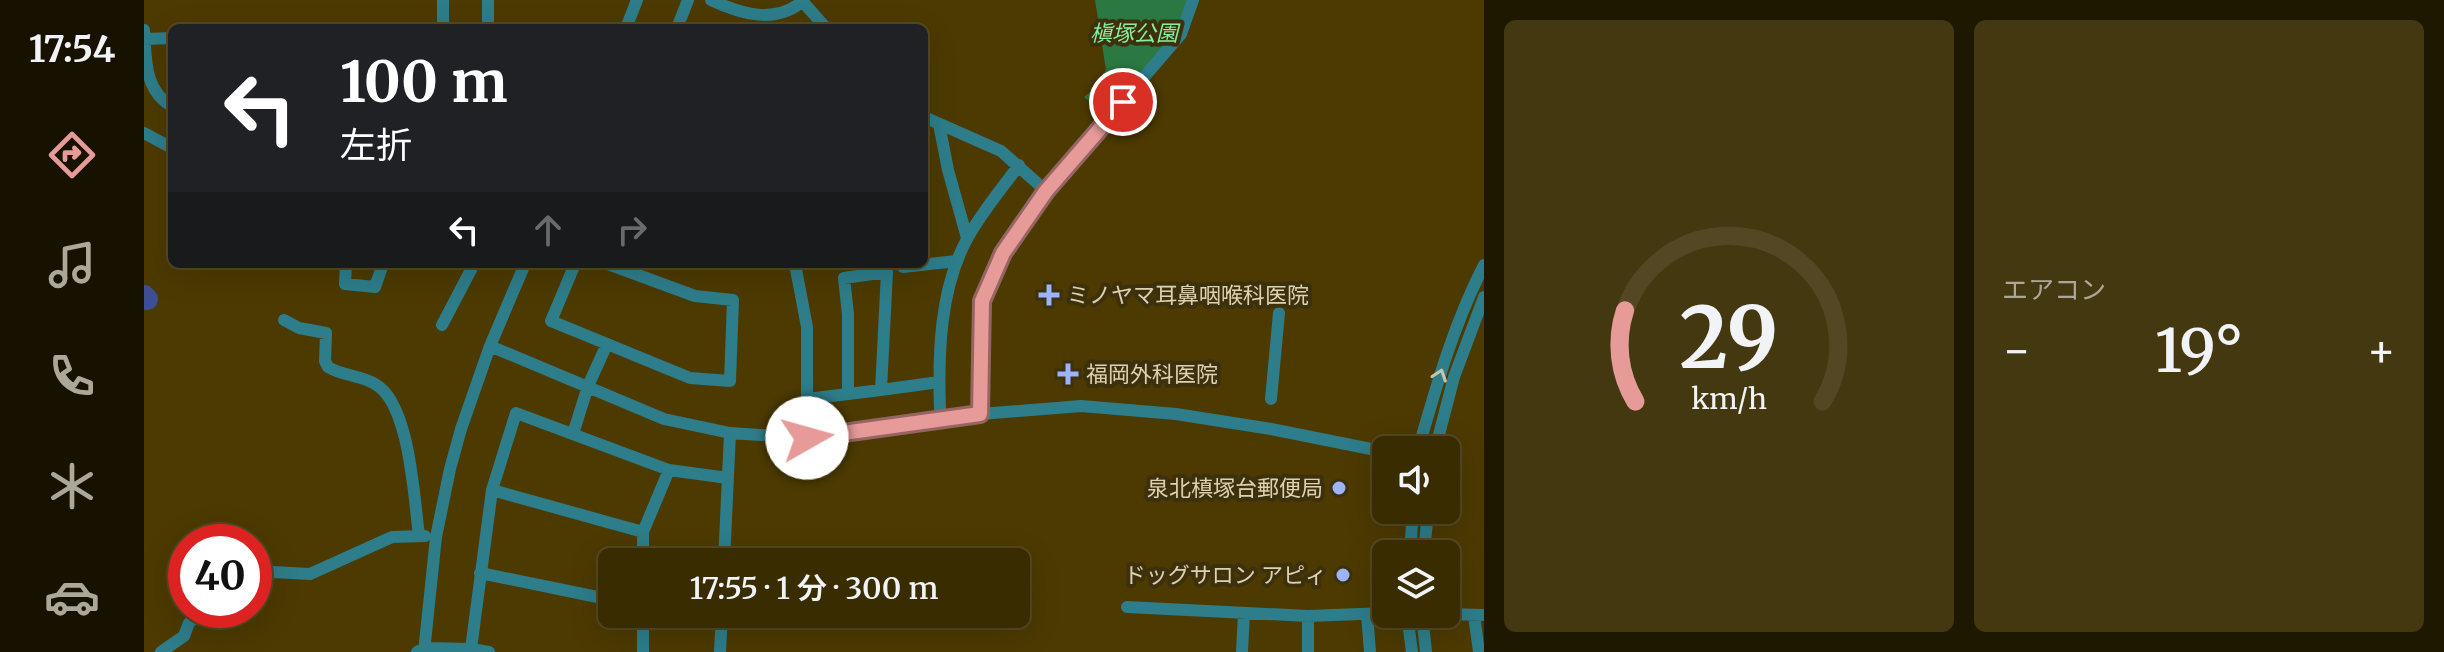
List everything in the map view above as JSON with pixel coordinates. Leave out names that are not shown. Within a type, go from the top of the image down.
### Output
[{"type":"street","points":[[443,0],[443,24]]},
{"type":"street","points":[[488,0],[488,24]]},
{"type":"street","points":[[628,24],[637,0]]},
{"type":"street","points":[[679,24],[688,0]]},
{"type":"street","points":[[711,0],[759,16],[783,13],[803,1],[823,24]]},
{"type":"street","points":[[980,414],[982,301],[1003,253],[1046,191],[1181,34],[1193,0]]},
{"type":"street","points":[[144,30],[147,70],[153,88],[168,104]]},
{"type":"street","points":[[144,39],[168,38]]},
{"type":"street","points":[[928,119],[1001,151],[1046,191]]},
{"type":"street","points":[[939,124],[967,238]]},
{"type":"street","points":[[144,133],[168,146]]},
{"type":"street","points":[[940,409],[944,309],[956,261],[967,238],[1019,165]]},
{"type":"street","points":[[928,263],[956,261]]},
{"type":"street","points":[[1422,436],[1471,289],[1484,265]]},
{"type":"street","points":[[346,268],[345,284],[375,287],[382,268]]},
{"type":"street","points":[[442,325],[472,268]]},
{"type":"street","points":[[489,652],[471,649],[422,651],[436,537],[461,429],[490,346],[523,268]]},
{"type":"street","points":[[573,268],[551,321],[690,378],[730,381],[733,300],[695,296],[619,268]]},
{"type":"street","points":[[796,268],[807,327],[807,438]]},
{"type":"street","points":[[840,268],[848,314],[848,394]]},
{"type":"street","points":[[844,278],[896,268]]},
{"type":"street","points":[[881,390],[887,272]]},
{"type":"street","points":[[1439,436],[1454,377],[1484,297]]},
{"type":"street","points":[[1271,399],[1279,313]]},
{"type":"street","points":[[284,320],[299,328],[326,333],[325,361],[328,367],[373,382],[383,389],[392,402],[404,434],[419,536]]},
{"type":"street","points":[[573,434],[588,386],[607,344]]},
{"type":"street","points":[[490,346],[664,419],[730,433],[807,438],[980,414],[1081,406],[1176,414],[1372,449]]},
{"type":"street","points":[[807,399],[939,382]]},
{"type":"street","points":[[471,649],[492,490],[516,413],[669,470],[728,478]]},
{"type":"street","points":[[725,548],[730,433]]},
{"type":"street","points":[[643,548],[643,532],[669,470]]},
{"type":"street","points":[[492,490],[643,532]]},
{"type":"street","points":[[272,573],[310,574],[392,537],[436,537]]},
{"type":"street","points":[[480,573],[598,597]]},
{"type":"street","points":[[1127,607],[1308,616],[1372,614]]},
{"type":"street","points":[[1242,652],[1244,613]]},
{"type":"street","points":[[1367,614],[1370,652]]},
{"type":"street","points":[[1479,615],[1479,652]]},
{"type":"street","points":[[1308,616],[1308,652]]},
{"type":"street","points":[[161,652],[184,636],[187,628]]},
{"type":"street","points":[[643,628],[643,652]]},
{"type":"street","points":[[720,652],[721,628]]},
{"type":"street","points":[[1409,628],[1412,652]]},
{"type":"street","points":[[1423,628],[1426,652]]},
{"type":"green space","name":"槇塚公園","points":[[1095,0],[1188,0],[1163,47],[1104,114],[1084,97],[1095,88],[1106,70]]},
{"type":"waterway","points":[[144,296],[147,299]]},
{"type":"place","name":"ミノヤマ耳鼻咽喉科医院","points":[[1049,295]]},
{"type":"place","name":"福岡外科医院","points":[[1068,374]]},
{"type":"place","name":"泉北槙塚台郵便局","points":[[1339,488]]},
{"type":"place","name":"ドッグサロン アピィ","points":[[1343,575]]},
{"type":"route","points":[[807,438],[980,414],[982,301],[1003,253],[1046,191],[1123,102]]}]
